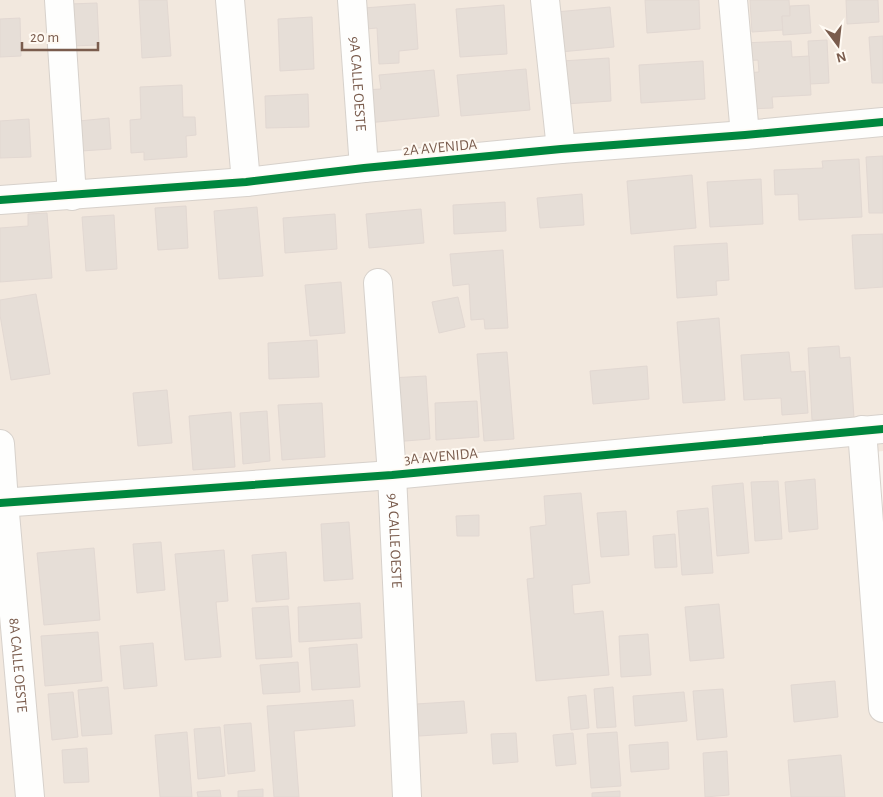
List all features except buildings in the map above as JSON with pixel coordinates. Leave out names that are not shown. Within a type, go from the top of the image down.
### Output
[{"type":"street","points":[[59,0],[72,196]]},
{"type":"street","points":[[230,0],[246,182]]},
{"type":"street","name":"9A CALLE OESTE","points":[[352,0],[364,168]]},
{"type":"street","points":[[545,0],[560,149]]},
{"type":"street","points":[[733,0],[745,135]]},
{"type":"street","name":"2A AVENIDA","points":[[0,200],[246,182],[364,168],[560,149],[883,122]]},
{"type":"street","name":"9A CALLE OESTE","points":[[378,283],[392,475],[407,797]]},
{"type":"street","points":[[872,430],[883,708]]},
{"type":"street","name":"3A AVENIDA","points":[[2,502],[392,475],[872,430]]},
{"type":"street","name":"8A CALLE OESTE","points":[[0,444],[2,502],[30,797]]},
{"type":"shaded area","points":[[0,0],[883,0],[883,451],[874,452],[883,550],[883,797],[0,797]]},
{"type":"cycle path","points":[[0,200],[246,182],[364,168],[561,149],[883,122]]},
{"type":"cycle path","points":[[0,503],[392,475],[883,429]]}]
